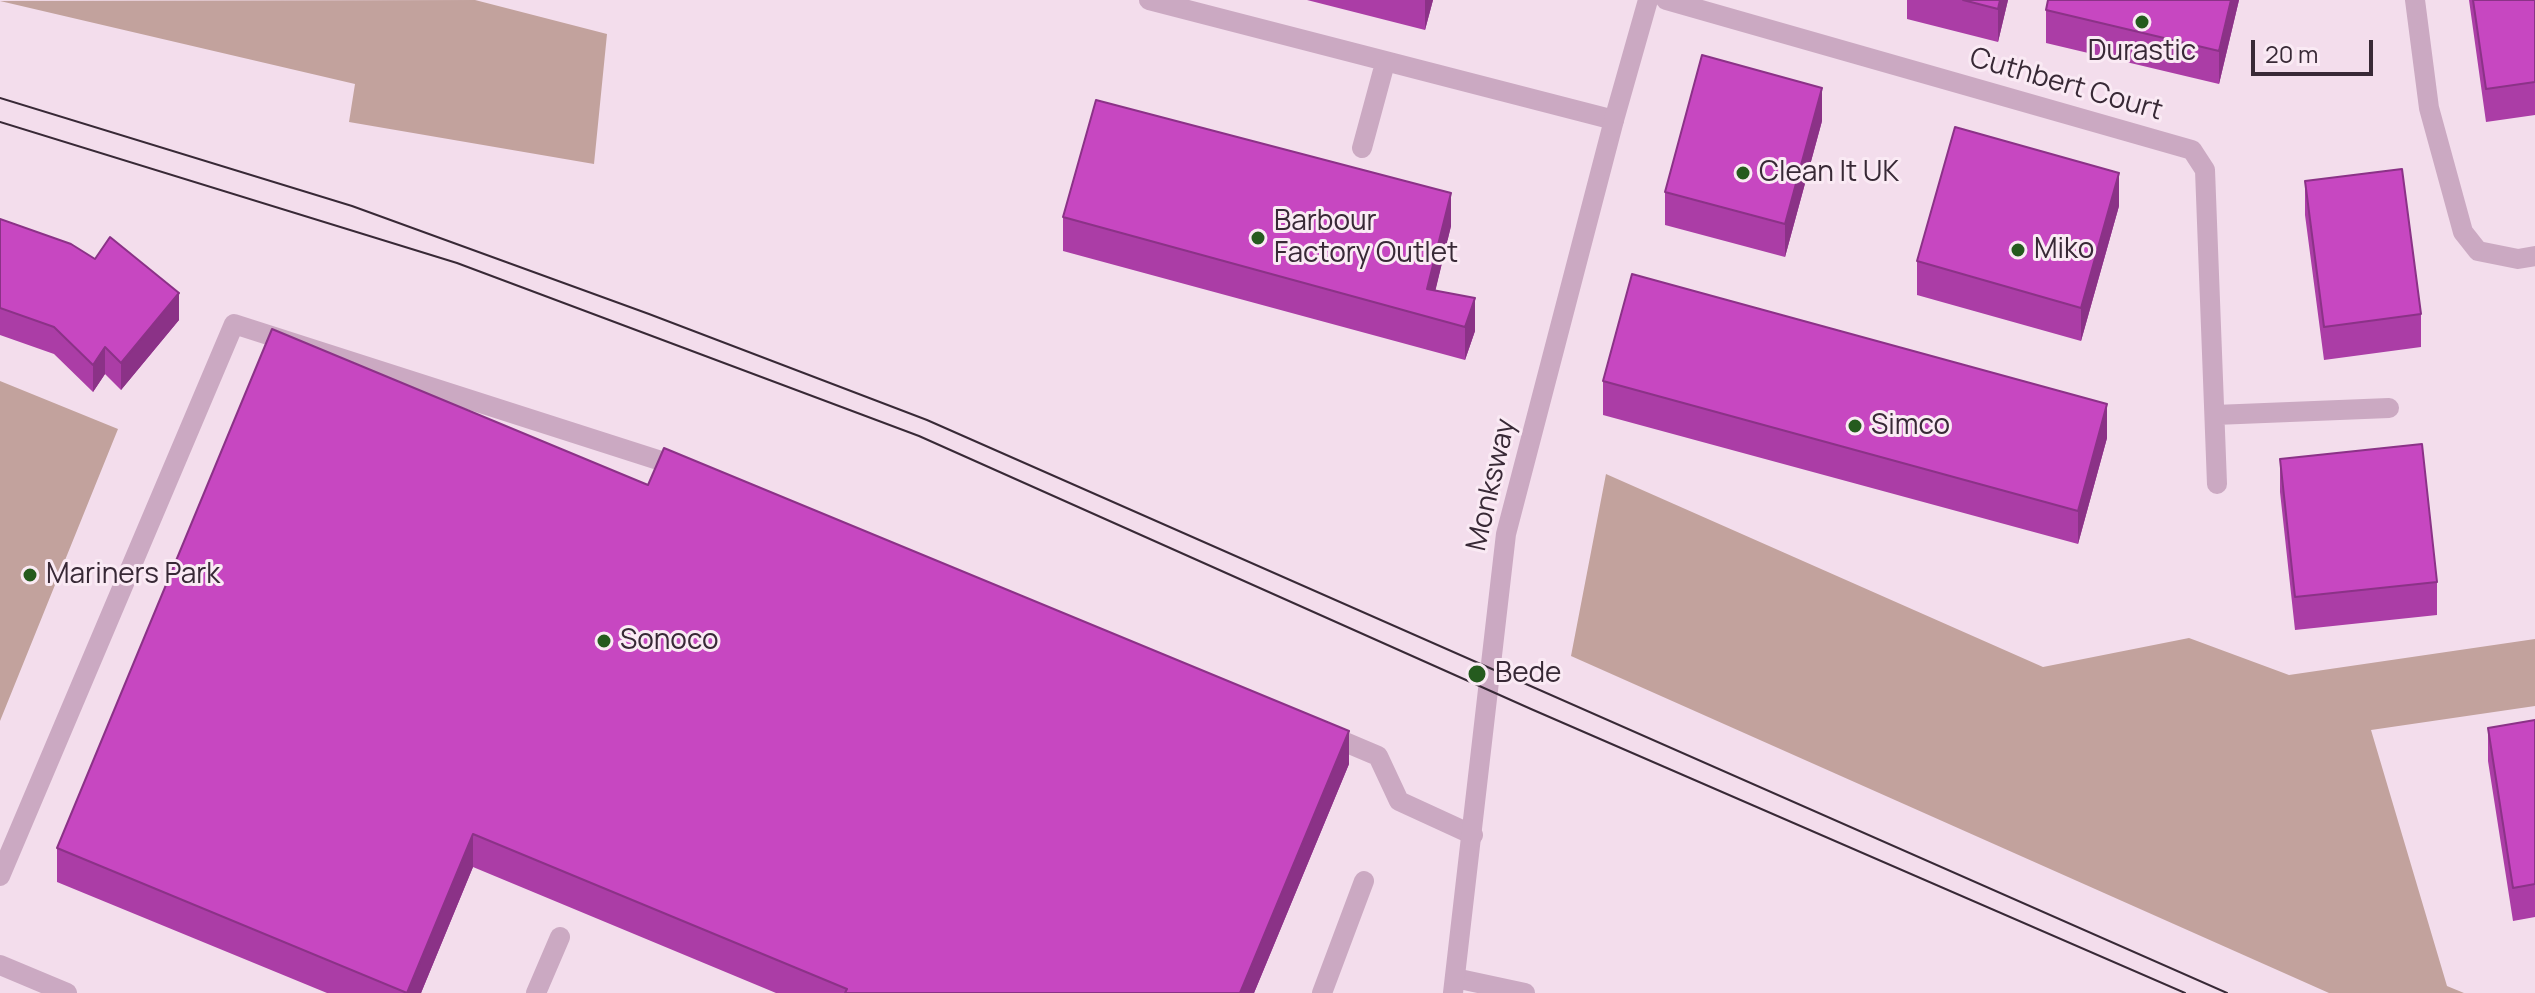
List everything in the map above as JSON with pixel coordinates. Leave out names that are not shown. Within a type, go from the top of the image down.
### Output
[{"type":"street","points":[[1149,0],[1614,120]]},
{"type":"street","name":"Monksway","points":[[1454,986],[1506,534],[1648,0]]},
{"type":"street","name":"Cuthbert Court","points":[[1666,0],[2192,150],[2205,170],[2217,484]]},
{"type":"street","points":[[2415,0],[2429,108],[2463,232],[2478,251],[2518,259],[2535,256]]},
{"type":"street","points":[[1362,148],[1385,63]]},
{"type":"street","points":[[0,876],[234,324],[696,472]]},
{"type":"street","points":[[2215,415],[2389,408]]},
{"type":"street","points":[[1305,726],[1378,756],[1399,801],[1473,835]]},
{"type":"street","points":[[1322,993],[1364,881]]},
{"type":"street","points":[[536,993],[560,937]]},
{"type":"street","points":[[0,965],[67,993]]},
{"type":"street","points":[[1454,986],[1525,993]]},
{"type":"shaded area","points":[[475,0],[607,34],[594,164],[349,122],[355,84],[0,1]]},
{"type":"shaded area","name":"Mariners Park","points":[[0,381],[118,429],[0,721]]},
{"type":"shaded area","points":[[1606,474],[2043,667],[2189,638],[2289,675],[2535,639],[2535,706],[2371,730],[2447,986],[2464,993],[2329,993],[1571,656]]},
{"type":"building","points":[[1963,0],[2000,0],[1998,9]]},
{"type":"building","points":[[2048,0],[2231,0],[2219,51],[2046,10]]},
{"type":"building","points":[[2473,0],[2535,0],[2535,82],[2486,89]]},
{"type":"building","name":"Clean It UK","points":[[1702,55],[1822,88],[1785,224],[1665,192]]},
{"type":"building","name":"Barbour Factory Outlet","points":[[1096,100],[1451,193],[1427,289],[1475,298],[1465,327],[1063,217]]},
{"type":"building","name":"Miko","points":[[1955,127],[2119,173],[2081,308],[1917,261]]},
{"type":"building","points":[[2402,169],[2421,314],[2324,327],[2305,181]]},
{"type":"building","points":[[0,219],[71,244],[95,259],[110,237],[179,293],[121,363],[105,347],[93,365],[54,327],[0,308]]},
{"type":"building","name":"Simco","points":[[1632,274],[2107,404],[2078,511],[1603,381]]},
{"type":"building","name":"Sonoco","points":[[272,329],[648,485],[664,448],[1349,731],[1240,993],[845,993],[847,989],[473,834],[407,993],[57,848]]},
{"type":"building","points":[[2422,444],[2437,582],[2295,597],[2280,459]]},
{"type":"building","points":[[2535,720],[2535,884],[2513,888],[2488,728]]},
{"type":"tram line","points":[[0,98],[352,206],[927,420],[2227,993]]},
{"type":"tram line","points":[[0,122],[457,263],[919,436],[1531,709],[2185,993]]},
{"type":"place","name":"Durastic","points":[[2142,22]]},
{"type":"place","name":"Clean It UK","points":[[1743,173]]},
{"type":"place","name":"Barbour Factory Outlet","points":[[1258,238]]},
{"type":"place","name":"Miko","points":[[2018,250]]},
{"type":"place","name":"Simco","points":[[1855,426]]},
{"type":"place","name":"Mariners Park","points":[[30,575]]},
{"type":"place","name":"Sonoco","points":[[604,641]]},
{"type":"place","name":"Bede","points":[[1477,674]]}]
